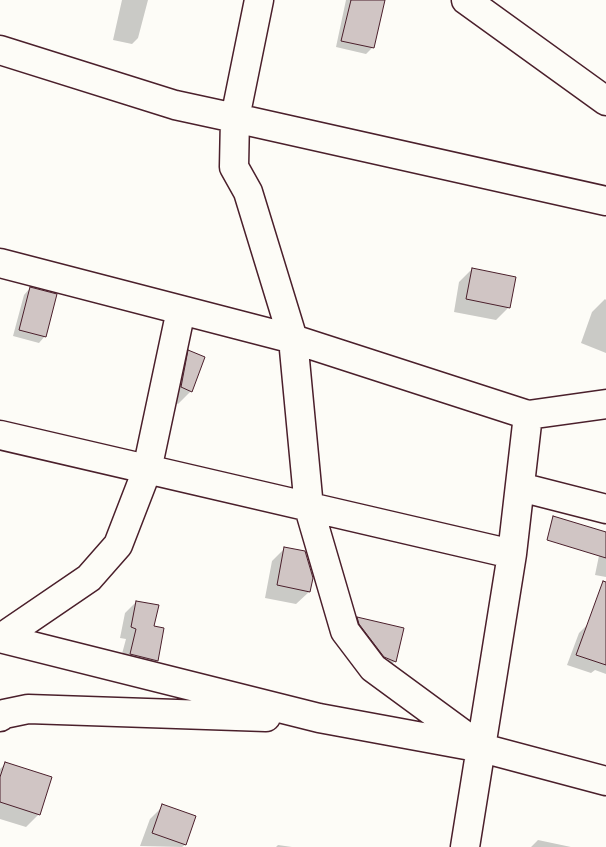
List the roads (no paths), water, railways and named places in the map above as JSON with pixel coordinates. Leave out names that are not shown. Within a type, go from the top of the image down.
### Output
[{"type":"street","points":[[259,0],[235,118],[234,167],[248,192],[293,339],[309,508],[345,631],[373,668],[482,748]]},
{"type":"street","points":[[466,0],[606,101]]},
{"type":"street","points":[[0,50],[175,105],[606,201]]},
{"type":"street","points":[[0,263],[293,339],[528,415],[606,404]]},
{"type":"street","points":[[0,638],[89,578],[118,545],[147,470],[181,310]]},
{"type":"street","points":[[465,847],[512,554],[528,415]]},
{"type":"street","points":[[0,435],[512,554]]},
{"type":"street","points":[[520,487],[606,508]]},
{"type":"street","points":[[0,638],[320,718],[482,748],[606,781]]},
{"type":"street","points":[[0,717],[4,714],[28,709],[320,718]]}]
